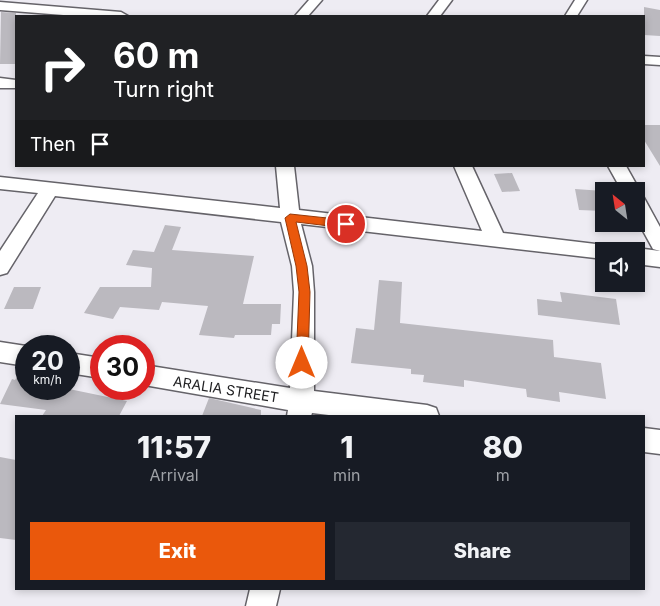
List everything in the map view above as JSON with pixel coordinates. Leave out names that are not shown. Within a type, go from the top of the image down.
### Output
[{"type":"street","points":[[303,15],[316,0]]},
{"type":"street","points":[[434,15],[446,0]]},
{"type":"street","points":[[573,15],[581,0]]},
{"type":"street","points":[[0,6],[108,15]]},
{"type":"street","points":[[645,60],[660,61]]},
{"type":"street","points":[[0,83],[15,84]]},
{"type":"street","points":[[285,167],[290,218],[302,266],[304,292],[300,409]]},
{"type":"street","points":[[463,167],[496,240]]},
{"type":"street","points":[[618,167],[626,182]]},
{"type":"street","points":[[0,183],[290,218],[595,251]]},
{"type":"street","points":[[0,267],[50,189]]},
{"type":"street","points":[[645,217],[660,244]]},
{"type":"street","points":[[645,257],[660,259]]},
{"type":"street","points":[[0,352],[15,354]]},
{"type":"street","name":"ARALIA STREET","points":[[155,377],[300,409],[409,415]]},
{"type":"street","points":[[645,440],[660,442]]},
{"type":"street","points":[[261,606],[265,590]]},
{"type":"building","points":[[644,7],[660,10],[660,36],[645,35]]},
{"type":"building","points":[[1,12],[16,13],[15,64],[0,64]]},
{"type":"building","points":[[645,125],[660,125],[660,166],[645,142]]},
{"type":"building","points":[[512,173],[520,191],[502,192],[494,174]]},
{"type":"building","points":[[575,189],[595,190],[595,211],[579,210]]},
{"type":"building","points":[[165,225],[181,227],[172,250],[254,256],[243,304],[281,304],[280,324],[272,324],[271,335],[235,335],[234,338],[199,335],[208,306],[162,302],[159,310],[120,307],[113,319],[84,313],[100,287],[151,287],[152,268],[126,265],[133,250],[154,252]]},
{"type":"building","points":[[379,280],[402,282],[400,323],[553,340],[554,357],[601,363],[606,399],[559,392],[560,402],[527,397],[526,389],[464,380],[464,387],[423,382],[424,375],[411,374],[411,369],[351,363],[356,328],[374,330]]},
{"type":"building","points":[[14,287],[41,287],[33,309],[4,309]]},
{"type":"building","points":[[560,292],[616,299],[620,325],[538,315],[537,299],[562,302]]},
{"type":"building","points":[[12,379],[15,380],[15,400],[80,400],[80,391],[90,393],[90,400],[127,401],[120,415],[43,415],[46,410],[0,404]]},
{"type":"building","points":[[209,398],[261,410],[261,415],[202,415]]},
{"type":"building","points":[[0,457],[15,460],[15,540],[0,538]]},
{"type":"route","points":[[302,363],[304,292],[302,266],[290,218],[346,224]]}]
